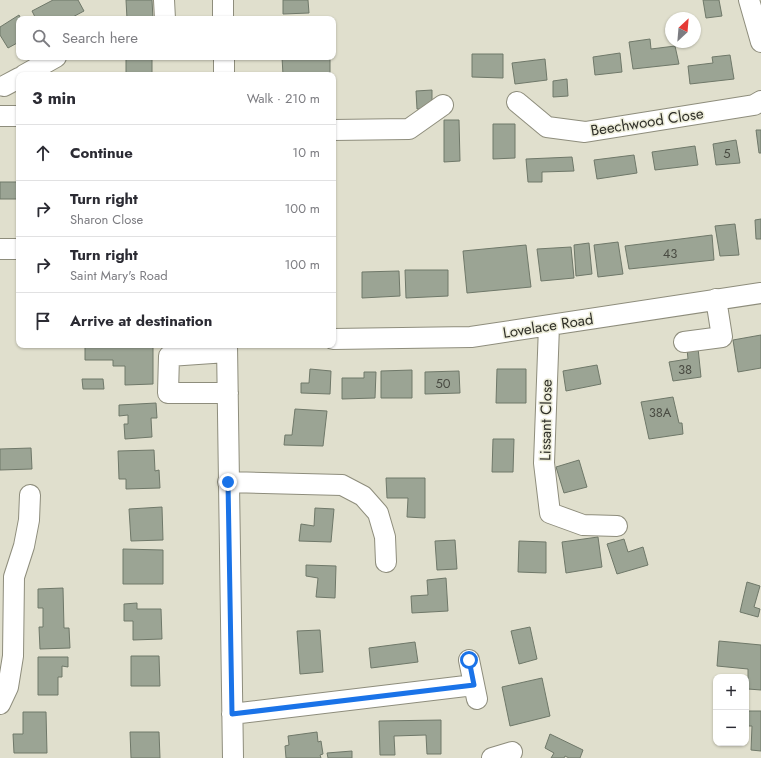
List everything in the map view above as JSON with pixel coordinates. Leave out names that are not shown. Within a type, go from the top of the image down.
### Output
[{"type":"street","points":[[164,0],[165,16]]},
{"type":"street","points":[[223,0],[223,16]]},
{"type":"street","points":[[749,0],[761,42]]},
{"type":"street","points":[[29,72],[51,60]]},
{"type":"street","points":[[224,60],[224,72]]},
{"type":"street","name":"Beechwood Close","points":[[517,102],[547,127],[585,132],[754,105],[761,101]]},
{"type":"street","points":[[336,130],[409,129],[444,105]]},
{"type":"street","points":[[0,116],[16,116]]},
{"type":"street","points":[[0,249],[16,249]]},
{"type":"street","name":"Lovelace Road","points":[[336,339],[471,338],[761,293]]},
{"type":"street","points":[[684,342],[722,337],[716,299]]},
{"type":"street","name":"Lissant Close","points":[[548,326],[544,463],[550,513],[583,525],[617,526]]},
{"type":"street","points":[[228,392],[168,393],[169,356],[227,348],[228,392],[228,482],[232,758]]},
{"type":"street","points":[[228,482],[342,485],[362,496],[378,513],[385,537],[386,562]]},
{"type":"street","points":[[0,704],[8,687],[13,656],[14,577],[24,546],[29,520],[30,495]]},
{"type":"street","points":[[232,714],[475,692],[469,660]]},
{"type":"street","points":[[492,758],[512,752]]},
{"type":"building","points":[[53,0],[78,0],[84,11],[75,16],[34,16],[32,11]]},
{"type":"building","points":[[126,0],[152,0],[153,16],[127,16]]},
{"type":"building","points":[[283,0],[308,0],[309,13],[283,14]]},
{"type":"building","points":[[703,0],[719,0],[722,16],[706,18]]},
{"type":"building","points":[[16,17],[16,44],[8,48],[0,35],[0,27]]},
{"type":"building","points":[[650,39],[651,49],[675,48],[679,64],[633,69],[629,42]]},
{"type":"building","points":[[620,53],[622,72],[595,75],[593,57]]},
{"type":"building","points":[[472,54],[503,54],[503,78],[472,77]]},
{"type":"building","points":[[730,55],[734,79],[690,84],[688,66],[713,63],[712,57]]},
{"type":"building","points":[[545,59],[547,80],[515,84],[512,63]]},
{"type":"building","points":[[126,60],[152,60],[152,72],[126,72]]},
{"type":"building","points":[[282,60],[330,60],[330,72],[283,72]]},
{"type":"building","points":[[567,79],[568,96],[553,97],[553,81]]},
{"type":"building","points":[[432,90],[432,109],[417,109],[416,91]]},
{"type":"building","points":[[444,120],[459,120],[460,161],[444,162]]},
{"type":"building","points":[[493,124],[515,124],[515,158],[493,159]]},
{"type":"building","points":[[756,130],[761,130],[761,153],[759,153]]},
{"type":"building","points":[[736,140],[740,163],[716,165],[713,144]]},
{"type":"building","points":[[695,146],[698,165],[655,170],[652,152]]},
{"type":"building","points":[[634,155],[637,173],[597,179],[594,160]]},
{"type":"building","points":[[572,157],[574,171],[542,172],[542,182],[528,182],[526,159]]},
{"type":"building","points":[[0,182],[16,182],[16,199],[0,199]]},
{"type":"building","points":[[761,219],[761,239],[756,239],[755,220]]},
{"type":"building","points":[[735,224],[739,255],[720,256],[715,226]]},
{"type":"building","points":[[712,235],[714,260],[629,269],[625,246]]},
{"type":"building","points":[[618,242],[623,274],[598,277],[594,245]]},
{"type":"building","points":[[589,243],[592,274],[576,276],[574,245]]},
{"type":"building","points":[[526,245],[531,287],[467,293],[463,251]]},
{"type":"building","points":[[571,247],[574,278],[541,281],[537,249]]},
{"type":"building","points":[[405,270],[448,270],[448,296],[406,298]]},
{"type":"building","points":[[399,271],[400,296],[362,298],[362,272]]},
{"type":"building","points":[[761,335],[761,368],[738,372],[733,340]]},
{"type":"building","points":[[85,348],[153,348],[153,384],[125,385],[125,366],[113,366],[113,360],[85,360]]},
{"type":"building","points":[[698,348],[701,377],[673,381],[669,362],[688,359],[687,349]]},
{"type":"building","points":[[597,365],[601,384],[566,391],[563,371]]},
{"type":"building","points":[[310,369],[331,371],[330,394],[301,393],[301,383],[309,383]]},
{"type":"building","points":[[497,369],[526,369],[526,403],[496,403]]},
{"type":"building","points":[[412,370],[412,398],[381,398],[381,371]]},
{"type":"building","points":[[459,371],[460,393],[425,394],[425,372]]},
{"type":"building","points":[[364,372],[376,372],[375,398],[342,399],[342,378],[364,378]]},
{"type":"building","points":[[82,379],[103,379],[104,389],[83,389]]},
{"type":"building","points":[[673,397],[679,423],[682,423],[683,434],[649,439],[641,402]]},
{"type":"building","points":[[156,403],[157,418],[151,418],[152,437],[125,439],[124,424],[128,424],[128,415],[119,416],[119,405]]},
{"type":"building","points":[[295,409],[327,411],[323,446],[284,445],[285,435],[292,435]]},
{"type":"building","points":[[493,439],[514,439],[513,472],[492,472]]},
{"type":"building","points":[[31,448],[32,469],[0,470],[0,449]]},
{"type":"building","points":[[154,450],[155,471],[159,470],[160,488],[126,489],[126,479],[119,479],[118,451]]},
{"type":"building","points":[[579,460],[587,487],[564,493],[556,467]]},
{"type":"building","points":[[386,478],[425,478],[425,518],[407,517],[408,498],[387,498]]},
{"type":"building","points":[[162,507],[163,540],[131,541],[129,509]]},
{"type":"building","points":[[315,508],[334,509],[331,542],[299,541],[301,524],[314,526]]},
{"type":"building","points":[[598,537],[602,567],[566,573],[562,542]]},
{"type":"building","points":[[624,539],[628,552],[643,547],[648,565],[617,574],[607,544]]},
{"type":"building","points":[[455,540],[457,569],[437,570],[435,541]]},
{"type":"building","points":[[519,541],[546,542],[546,573],[518,572]]},
{"type":"building","points":[[123,549],[163,550],[163,584],[123,584]]},
{"type":"building","points":[[306,565],[336,566],[335,598],[316,597],[318,578],[306,576]]},
{"type":"building","points":[[446,578],[448,611],[412,613],[411,596],[428,595],[427,580]]},
{"type":"building","points":[[747,582],[760,586],[754,607],[760,609],[758,617],[740,612]]},
{"type":"building","points":[[63,588],[64,628],[69,628],[70,648],[40,649],[39,627],[43,627],[43,608],[38,608],[38,589]]},
{"type":"building","points":[[137,603],[137,609],[161,609],[162,639],[133,640],[133,621],[124,621],[124,604]]},
{"type":"building","points":[[530,627],[537,659],[519,664],[511,631]]},
{"type":"building","points":[[320,630],[323,672],[300,674],[297,631]]},
{"type":"building","points":[[719,641],[761,645],[761,690],[749,689],[748,669],[717,666]]},
{"type":"building","points":[[415,642],[418,662],[371,668],[369,648]]},
{"type":"building","points":[[131,656],[159,656],[160,686],[131,686]]},
{"type":"building","points":[[38,657],[68,657],[68,667],[62,666],[62,677],[58,677],[58,695],[38,695]]},
{"type":"building","points":[[542,678],[550,716],[510,726],[502,687]]},
{"type":"building","points":[[749,711],[761,711],[761,751],[751,750],[752,726],[749,726]]},
{"type":"building","points":[[23,712],[46,712],[47,753],[14,753],[13,734],[23,734]]},
{"type":"building","points":[[441,720],[441,754],[427,754],[426,735],[394,736],[395,755],[380,755],[379,721]]},
{"type":"building","points":[[130,732],[159,732],[160,758],[131,758]]},
{"type":"building","points":[[317,732],[318,742],[321,741],[323,754],[320,755],[321,758],[286,758],[285,746],[289,745],[288,736]]},
{"type":"building","points":[[550,734],[583,750],[580,758],[569,758],[565,756],[564,758],[551,758],[554,753],[545,748]]},
{"type":"building","points":[[352,751],[352,758],[328,758],[327,753]]},
{"type":"route","points":[[228,482],[232,714],[474,685],[469,660]]}]
